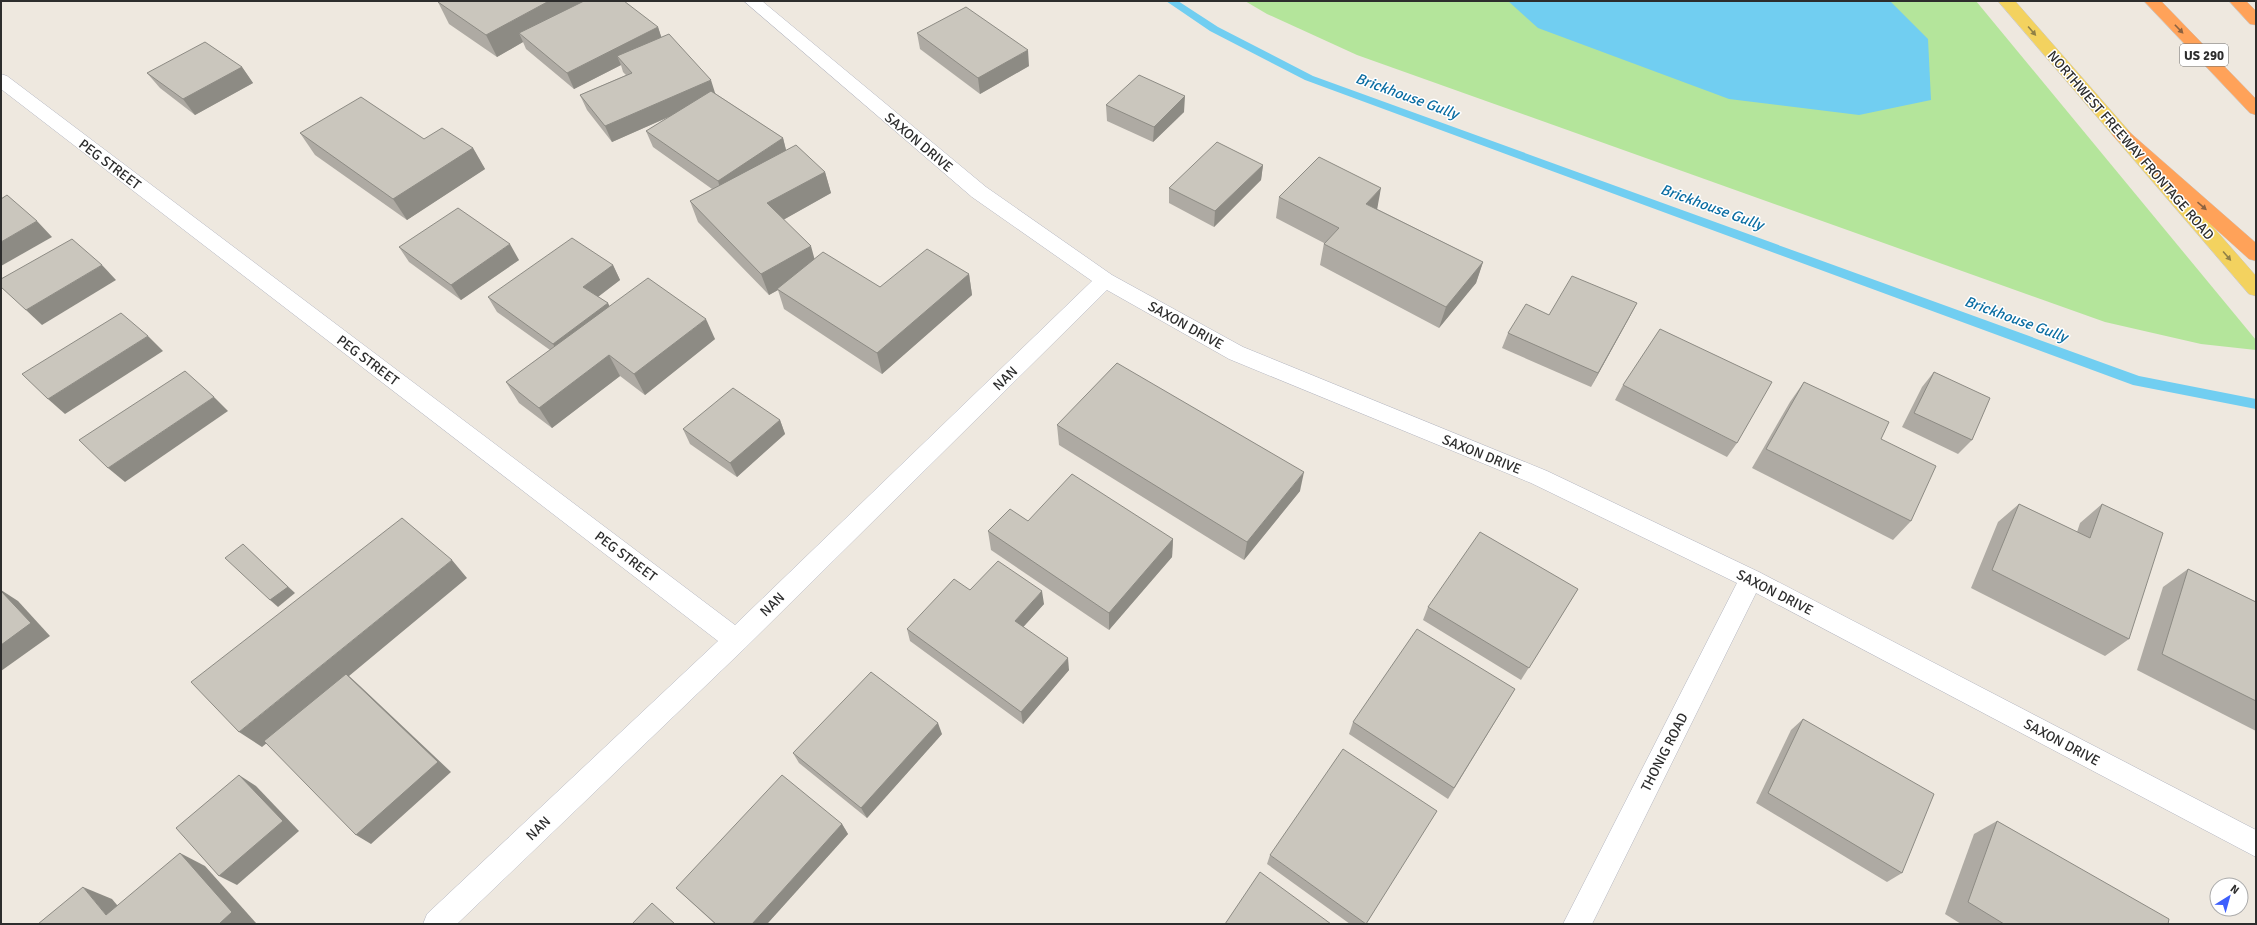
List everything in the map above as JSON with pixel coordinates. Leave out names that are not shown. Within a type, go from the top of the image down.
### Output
[{"type":"highway","name":"US 290","points":[[2152,1],[2256,109]]},
{"type":"highway","points":[[2237,1],[2256,20]]},
{"type":"highway","points":[[2120,134],[2256,254]]},
{"type":"main road","name":"NORTHWEST FREEWAY FRONTAGE ROAD","points":[[2006,1],[2256,289]]},
{"type":"street","name":"SAXON DRIVE","points":[[752,1],[979,192],[1105,280],[1236,353],[1539,477],[1751,579],[2256,844]]},
{"type":"street","name":"PEG STREET","points":[[1,80],[736,640]]},
{"type":"street","name":"NAN","points":[[437,924],[736,640],[1105,280]]},
{"type":"street","name":"THONIG ROAD","points":[[1577,924],[1751,579]]},
{"type":"green space","points":[[1245,1],[1976,1],[2256,340],[2256,350],[2201,344],[2105,322],[1357,55],[1267,14]]},
{"type":"water","points":[[1508,1],[1890,1],[1928,39],[1931,100],[1859,115],[1729,99],[1538,28]]},
{"type":"building","points":[[549,1],[486,35],[438,2]]},
{"type":"building","points":[[584,1],[624,1],[658,27],[567,73],[519,33]]},
{"type":"building","points":[[966,7],[1028,50],[978,78],[917,33]]},
{"type":"building","points":[[669,34],[711,80],[605,126],[580,95],[632,73],[617,56]]},
{"type":"building","points":[[205,42],[242,67],[183,99],[147,73]]},
{"type":"building","points":[[1139,75],[1185,96],[1154,127],[1106,105]]},
{"type":"building","points":[[711,91],[783,138],[718,181],[646,131]]},
{"type":"building","points":[[361,97],[424,139],[442,128],[473,148],[393,199],[300,133]]},
{"type":"building","points":[[1217,142],[1263,165],[1215,211],[1169,188]]},
{"type":"building","points":[[796,145],[825,172],[767,203],[811,246],[761,274],[690,201]]},
{"type":"building","points":[[1319,157],[1381,188],[1366,204],[1483,262],[1446,307],[1324,244],[1339,228],[1279,197]]},
{"type":"building","points":[[7,195],[37,221],[1,242],[1,199]]},
{"type":"building","points":[[458,208],[510,244],[451,285],[399,247]]},
{"type":"building","points":[[572,238],[613,265],[583,287],[608,303],[553,344],[488,297]]},
{"type":"building","points":[[72,239],[102,265],[26,310],[1,287],[1,279]]},
{"type":"building","points":[[927,249],[969,274],[877,353],[777,289],[823,252],[880,287]]},
{"type":"building","points":[[1572,276],[1637,303],[1598,373],[1508,333],[1526,304],[1549,315]]},
{"type":"building","points":[[648,278],[706,319],[634,374],[609,355],[539,408],[506,382]]},
{"type":"building","points":[[121,313],[148,336],[48,399],[22,374]]},
{"type":"building","points":[[1660,329],[1772,382],[1737,443],[1623,385]]},
{"type":"building","points":[[1117,363],[1304,472],[1247,542],[1057,425]]},
{"type":"building","points":[[185,371],[214,397],[108,468],[79,440]]},
{"type":"building","points":[[1934,372],[1990,398],[1972,440],[1914,413]]},
{"type":"building","points":[[1804,382],[1889,422],[1881,439],[1936,466],[1911,521],[1766,449]]},
{"type":"building","points":[[733,388],[780,420],[730,463],[683,429]]},
{"type":"building","points":[[1072,474],[1173,539],[1109,613],[988,531],[1010,509],[1028,521]]},
{"type":"building","points":[[2019,504],[2090,538],[2102,504],[2163,533],[2129,639],[1992,570]]},
{"type":"building","points":[[402,518],[452,560],[239,732],[191,682]]},
{"type":"building","points":[[1480,532],[1578,589],[1529,668],[1428,607]]},
{"type":"building","points":[[243,544],[288,587],[270,600],[225,558]]},
{"type":"building","points":[[998,561],[1042,591],[1015,621],[1068,658],[1021,712],[907,629],[954,579],[970,590]]},
{"type":"building","points":[[2188,569],[2256,602],[2256,701],[2162,654]]},
{"type":"building","points":[[1,591],[31,623],[1,645]]},
{"type":"building","points":[[1417,629],[1515,689],[1454,788],[1353,722]]},
{"type":"building","points":[[871,672],[938,723],[861,808],[793,753]]},
{"type":"building","points":[[346,674],[438,762],[356,835],[264,741]]},
{"type":"building","points":[[1803,719],[1934,794],[1902,873],[1768,793]]},
{"type":"building","points":[[1343,749],[1437,811],[1366,924],[1270,855]]},
{"type":"building","points":[[239,775],[283,821],[219,876],[176,828]]},
{"type":"building","points":[[782,775],[842,824],[752,924],[716,924],[676,888]]},
{"type":"building","points":[[1997,821],[2169,919],[2168,924],[2004,924],[1968,902]]},
{"type":"building","points":[[180,853],[232,912],[219,924],[38,924],[83,887],[106,915]]},
{"type":"building","points":[[1260,872],[1331,924],[1225,924]]},
{"type":"building","points":[[652,903],[675,924],[632,924]]},
{"type":"waterway","name":"Brickhouse Gully","points":[[1171,1],[1214,29],[1309,78],[2138,381],[2256,404]]}]
